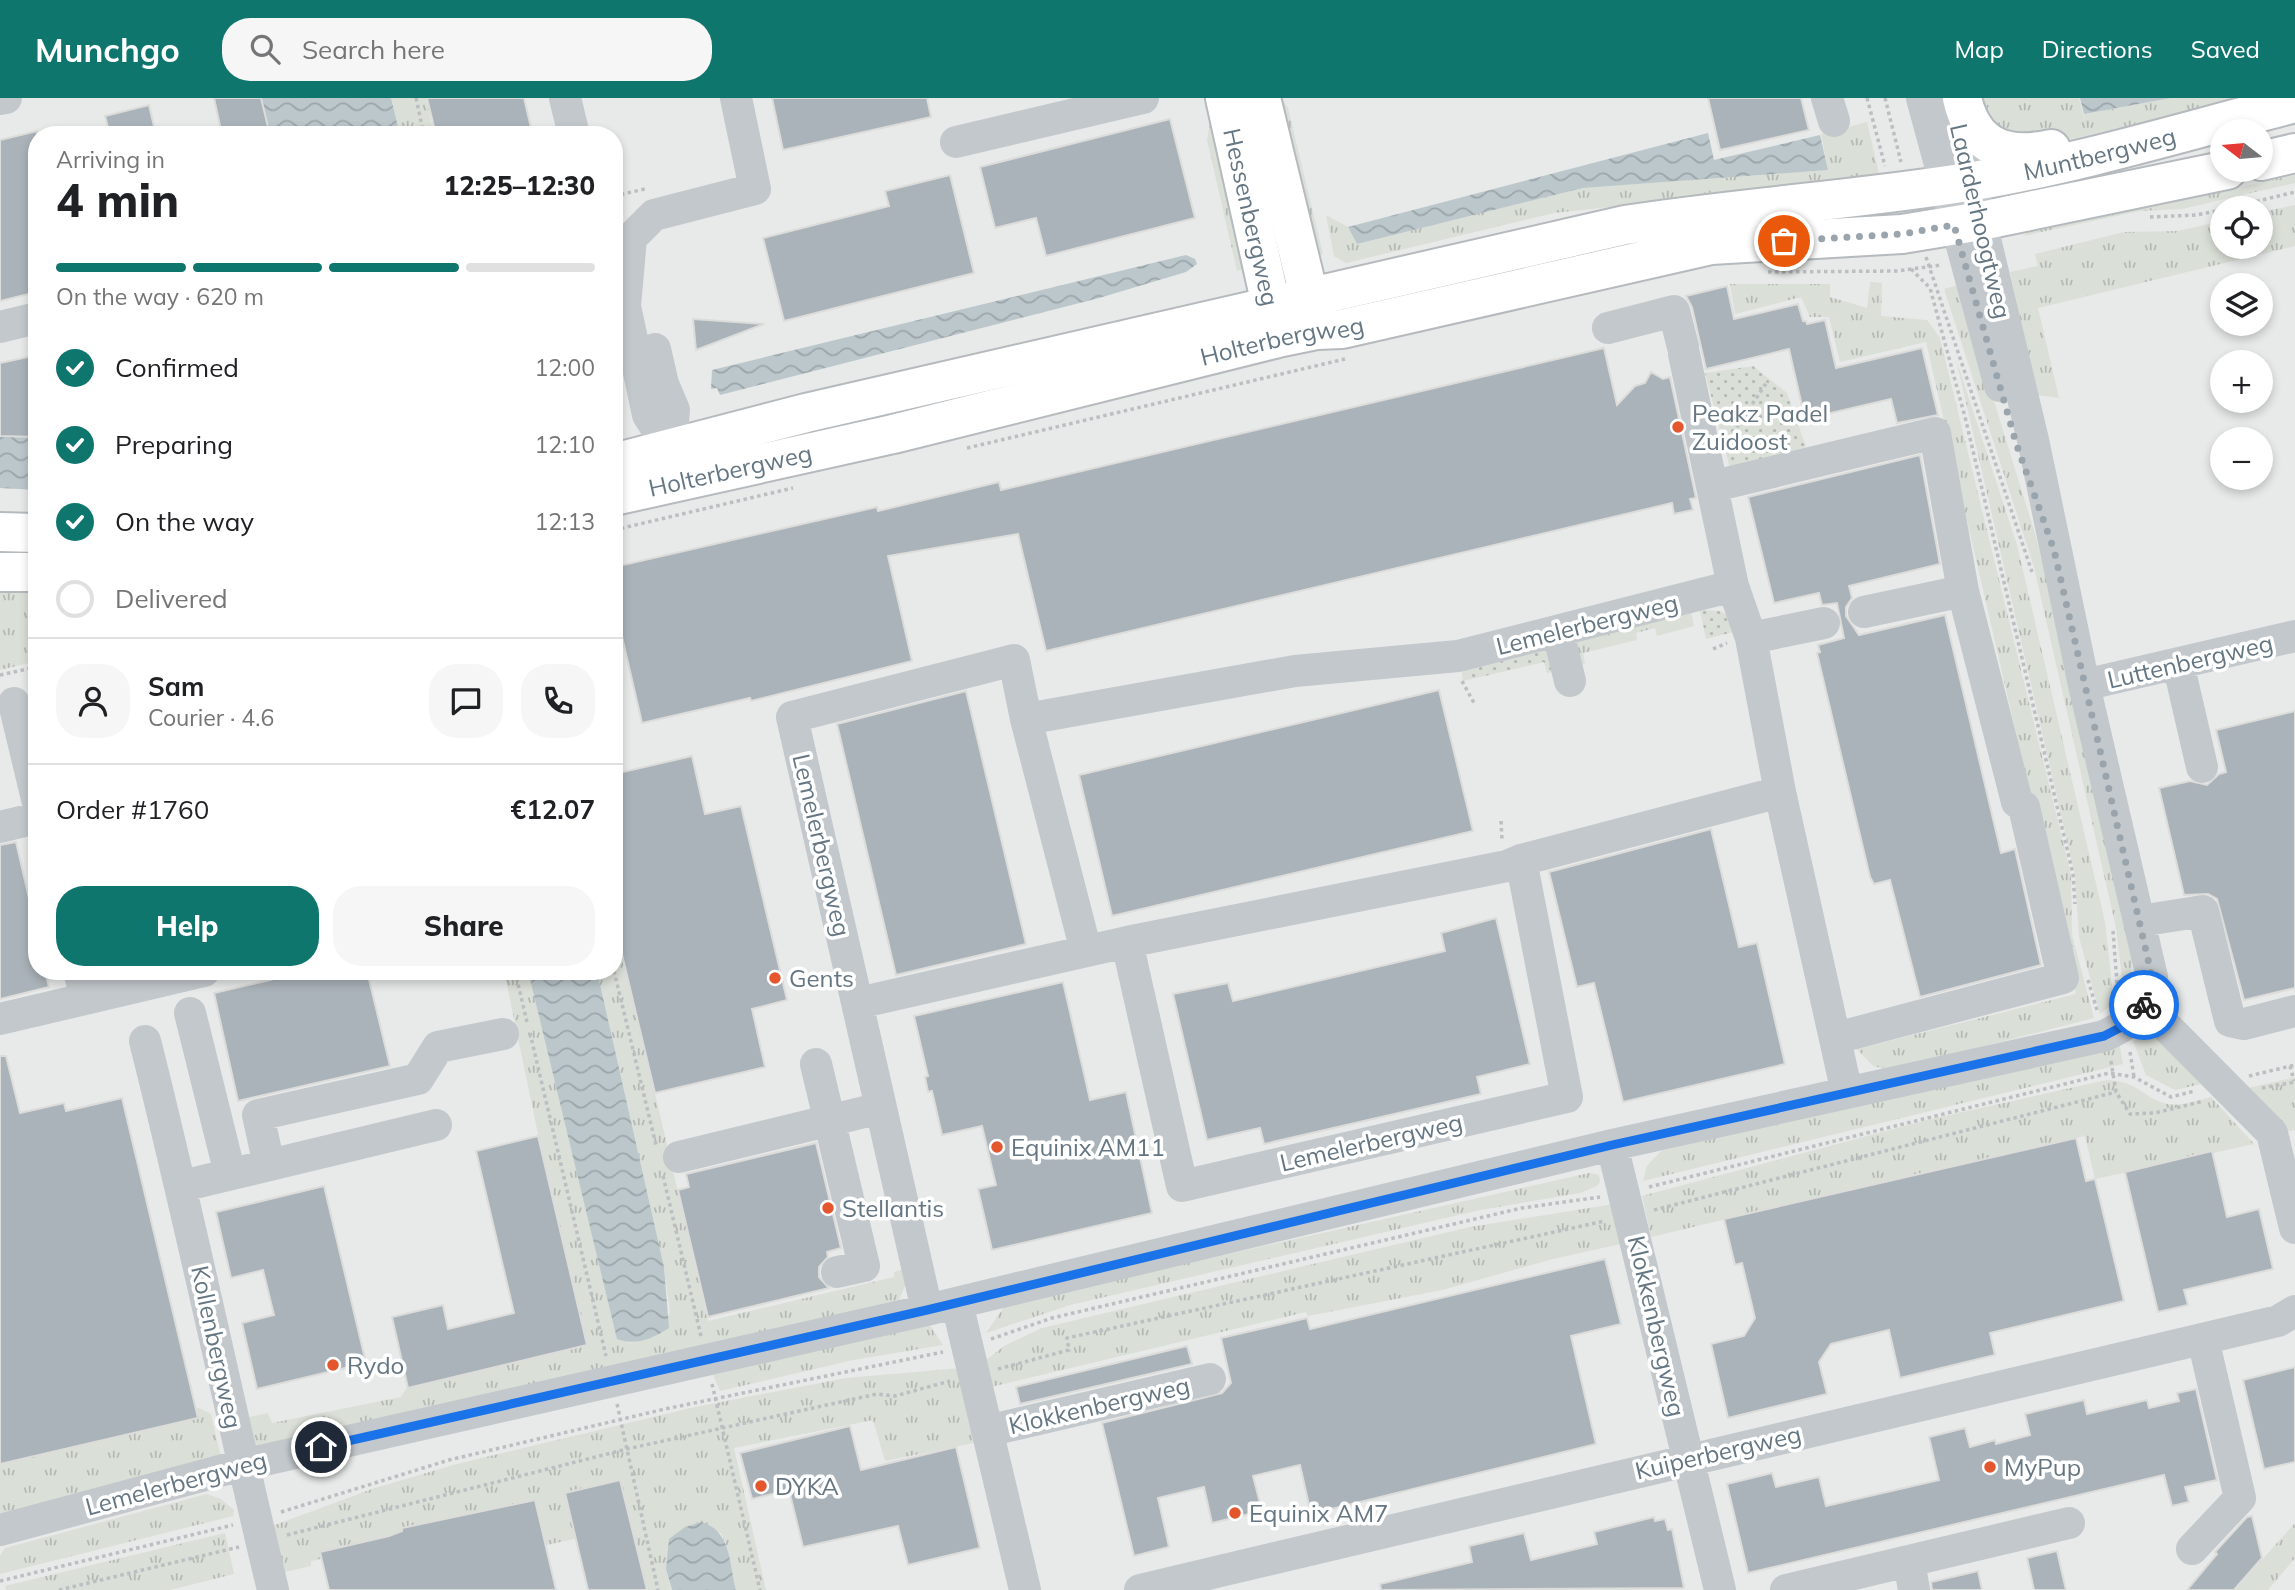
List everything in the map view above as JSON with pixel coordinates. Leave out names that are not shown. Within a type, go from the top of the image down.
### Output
[{"type":"main road","name":"Hessenbergweg","points":[[1225,98],[1275,322]]},
{"type":"main road","name":"Hessenbergweg","points":[[1261,98],[1313,314]]},
{"type":"main road","points":[[1962,98],[1970,123],[1990,144],[2014,153],[2055,149],[2075,159]]},
{"type":"main road","name":"Muntbergweg","points":[[1942,186],[2075,159],[2295,103]]},
{"type":"main road","points":[[2273,158],[2295,153]]},
{"type":"main road","name":"Muntbergweg","points":[[1968,223],[2210,173]]},
{"type":"main road","name":"Holterbergweg","points":[[623,491],[672,465],[1313,314],[1625,225],[1695,214],[1942,186]]},
{"type":"main road","name":"Holterbergweg","points":[[1313,314],[1342,329],[1711,245],[1902,234],[1968,223]]},
{"type":"main road","name":"Holterbergweg","points":[[623,463],[672,465]]},
{"type":"main road","points":[[0,532],[28,533]]},
{"type":"main road","points":[[0,572],[28,572]]},
{"type":"street","points":[[0,99],[6,98]]},
{"type":"street","points":[[565,98],[571,126]]},
{"type":"street","points":[[672,465],[649,415],[625,306],[623,252],[641,225],[654,215],[755,190],[736,98]]},
{"type":"street","points":[[956,142],[1143,98]]},
{"type":"street","name":"Laarderhoogtweg","points":[[1922,98],[1942,186],[1968,223],[2016,443],[2054,550],[2084,685],[2125,920],[2152,977],[2125,1022]]},
{"type":"street","name":"Laarderhoogtweg","points":[[1942,186],[1951,98]]},
{"type":"street","points":[[1608,328],[1674,311],[1712,478],[1733,586],[1751,638],[1780,792],[1847,1093]]},
{"type":"street","points":[[0,327],[28,320]]},
{"type":"street","points":[[1712,478],[1935,433],[1963,590],[2017,802],[2024,807],[2063,978],[1836,1038]]},
{"type":"street","name":"Lemelerbergweg","points":[[927,1310],[792,717],[1014,660],[1026,719],[1295,671],[1458,656],[1733,586]]},
{"type":"street","points":[[1864,612],[1963,590]]},
{"type":"street","points":[[1751,638],[1824,623]]},
{"type":"street","points":[[1558,632],[1570,681]]},
{"type":"street","name":"Luttenbergweg","points":[[2084,685],[2295,636]]},
{"type":"street","points":[[2178,663],[2202,767]]},
{"type":"street","points":[[23,713],[28,743]]},
{"type":"street","points":[[1026,719],[1086,951]]},
{"type":"street","points":[[858,1003],[1126,942],[1507,866],[1521,860],[1780,792]]},
{"type":"street","points":[[0,827],[28,820]]},
{"type":"street","name":"Lemelerbergweg","points":[[1126,942],[1182,1185],[1567,1097],[1521,860]]},
{"type":"street","points":[[2125,920],[2203,911],[2237,1022]]},
{"type":"street","points":[[0,1019],[82,985],[126,980]]},
{"type":"street","points":[[2191,1050],[2193,1029],[2295,1011]]},
{"type":"street","points":[[190,1013],[230,1174]]},
{"type":"street","points":[[2125,1022],[2191,1050],[2272,1132],[2286,1156],[2295,1228]]},
{"type":"street","name":"Lemelerbergweg","points":[[0,1530],[242,1465],[957,1303],[1612,1145],[1847,1093],[2125,1022]]},
{"type":"street","points":[[269,1165],[258,1115],[418,1079],[439,1047],[503,1034]]},
{"type":"street","name":"Kollenbergweg","points":[[145,1041],[182,1186],[242,1465],[273,1590]]},
{"type":"street","points":[[816,1064],[864,1266],[837,1272]]},
{"type":"street","points":[[182,1186],[433,1126],[418,1079]]},
{"type":"street","points":[[667,1162],[881,1108]]},
{"type":"street","name":"Klokkenbergweg","points":[[1612,1145],[1720,1590]]},
{"type":"street","points":[[852,1215],[903,1203]]},
{"type":"street","name":"Klokkenbergweg","points":[[957,1303],[1025,1590]]},
{"type":"street","name":"Kuiperbergweg","points":[[1140,1590],[2278,1321],[2295,1311]]},
{"type":"street","points":[[2192,1549],[2240,1497],[2203,1339]]},
{"type":"street","name":"Klokkenbergweg","points":[[987,1431],[1210,1379]]},
{"type":"street","points":[[1786,1590],[1911,1575],[2068,1523]]},
{"type":"path","points":[[416,98],[422,126]]},
{"type":"path","points":[[1885,98],[1942,186]]},
{"type":"path","points":[[2273,197],[2295,192]]},
{"type":"path","points":[[1765,272],[1778,275],[1929,268],[1999,467],[2035,585]]},
{"type":"path","points":[[1916,276],[1930,288],[1965,417],[2073,874],[2075,914]]},
{"type":"path","points":[[965,449],[1350,358]]},
{"type":"path","points":[[1712,478],[1767,382]]},
{"type":"path","points":[[623,528],[803,486]]},
{"type":"path","points":[[0,675],[28,669]]},
{"type":"path","points":[[2125,920],[2118,996],[2134,1077]]},
{"type":"path","points":[[2087,976],[2125,1022]]},
{"type":"path","points":[[517,980],[628,1449],[658,1590]]},
{"type":"path","points":[[616,980],[667,1162],[721,1427],[760,1590]]},
{"type":"path","points":[[0,1581],[258,1530],[877,1394],[895,1396],[971,1361],[1052,1318],[1522,1208],[1570,1204],[1628,1204],[2115,1073],[2134,1077],[2171,1097],[2229,1088],[2295,1083],[2292,1066],[2229,1088],[2155,1113],[2130,1114],[2116,1092],[2115,1073],[2125,1022]]},
{"type":"path","points":[[59,1590],[258,1530],[449,1460],[715,1398],[971,1361],[1069,1350],[1067,1338],[1628,1204],[2116,1092]]},
{"type":"shaded area","points":[[0,98],[2295,98],[2295,1590],[0,1590]]},
{"type":"green space","points":[[391,98],[426,98],[432,126],[398,126]]},
{"type":"green space","points":[[1274,98],[1282,98],[1288,108],[1323,254],[1310,256]]},
{"type":"green space","points":[[1968,98],[2079,98],[2085,122],[2084,114],[2171,98],[2248,98],[2041,146],[2017,147]]},
{"type":"green space","points":[[1205,105],[1221,119],[1247,267],[1237,271],[1207,140],[1210,123]]},
{"type":"green space","points":[[1867,122],[1880,178],[1554,213],[1346,263],[1334,256],[1326,215],[1348,227],[1357,244],[1583,188],[1828,170],[1821,134]]},
{"type":"green space","points":[[2295,175],[2295,183],[2238,196],[2210,196],[2210,203],[2182,209],[2140,211],[2023,236],[2035,227],[2125,206],[2177,201],[2273,182]]},
{"type":"green space","points":[[2295,205],[2295,246],[2273,251],[2273,210]]},
{"type":"green space","points":[[2210,224],[2210,259],[2241,259],[2038,308],[2059,398],[2037,395],[2010,272],[2038,266],[2035,254],[2124,232],[2178,231]]},
{"type":"green space","points":[[1870,282],[1882,283],[1881,316],[1927,320],[1940,338],[2071,875],[2072,935],[2094,1018],[1891,1070],[1873,1066],[1857,1049],[2076,994],[1926,342],[1840,362],[1829,317],[1810,317],[1801,297],[1735,314],[1730,284],[1830,284],[1830,297],[1867,308]]},
{"type":"green space","points":[[1958,285],[2036,537],[2135,955],[2124,995],[2116,928],[2034,567],[1944,289]]},
{"type":"green space","points":[[1956,359],[2017,545],[2105,922],[2114,1003],[2100,1014],[2079,937],[2075,875]]},
{"type":"green space","points":[[1753,366],[1787,393],[1806,447],[1730,468],[1705,373]]},
{"type":"green space","points":[[0,581],[28,583],[28,663],[0,670]]},
{"type":"green space","points":[[1700,610],[1720,611],[1734,618],[1733,632],[1706,639]]},
{"type":"green space","points":[[1691,612],[1694,626],[1657,636],[1655,628],[1636,633],[1637,640],[1583,653],[1585,664],[1579,665],[1572,649],[1578,640]]},
{"type":"green space","points":[[1546,646],[1556,671],[1547,673],[1544,662],[1463,681],[1461,666]]},
{"type":"green space","points":[[623,956],[708,1321],[894,1277],[894,1272],[905,1269],[906,1284],[899,1300],[249,1458],[240,1419],[268,1413],[272,1423],[401,1397],[408,1386],[582,1345],[506,980],[530,980],[617,1338],[630,1343],[654,1337],[670,1313],[664,1267],[599,980],[623,980]]},
{"type":"green space","points":[[2150,1036],[2168,1042],[2206,1083],[2175,1090],[2146,1075],[2133,1041]]},
{"type":"green space","points":[[2119,1042],[2123,1064],[1643,1181],[1647,1166],[1661,1151]]},
{"type":"green space","points":[[2295,1077],[2295,1130],[2277,1134],[2240,1090]]},
{"type":"green space","points":[[2107,1080],[2127,1084],[2152,1098],[2172,1105],[2211,1097],[2254,1144],[2095,1179],[2085,1136],[1973,1163],[1961,1210],[1950,1166],[1651,1237],[1642,1196],[1931,1119]]},
{"type":"green space","points":[[1589,1173],[1599,1175],[1600,1181],[1597,1186],[1580,1193],[1480,1210],[1070,1305],[986,1333],[1006,1304]]},
{"type":"green space","points":[[1614,1204],[1625,1243],[1553,1259],[1442,1290],[1308,1316],[1306,1312],[991,1387],[985,1361],[1004,1346],[1042,1328],[1470,1227]]},
{"type":"green space","points":[[928,1323],[943,1345],[853,1360],[720,1391],[713,1375]]},
{"type":"green space","points":[[961,1368],[978,1442],[885,1461],[873,1420],[734,1448],[766,1590],[736,1590],[722,1534],[701,1522],[685,1527],[666,1569],[671,1590],[643,1590],[627,1527],[507,1554],[499,1521],[311,1561],[311,1566],[276,1574],[272,1526],[375,1488],[457,1464],[695,1407],[846,1378]]},
{"type":"green space","points":[[199,1408],[211,1414],[223,1467],[0,1520],[0,1456]]},
{"type":"green space","points":[[207,1494],[221,1499],[234,1510],[233,1516],[0,1574],[0,1556],[5,1548]]},
{"type":"green space","points":[[2295,1523],[2295,1558],[2268,1590],[2235,1590]]},
{"type":"green space","points":[[225,1533],[234,1574],[170,1590],[6,1590],[5,1586]]},
{"type":"water","points":[[261,98],[391,98],[398,126],[268,126]]},
{"type":"water","points":[[2080,98],[2171,98],[2084,114]]},
{"type":"water","points":[[1708,133],[1714,160],[1820,135],[1828,170],[1583,188],[1357,244],[1348,227]]},
{"type":"water","points":[[1186,255],[1195,259],[1197,264],[1186,272],[1099,298],[720,395],[717,388],[711,389],[712,370]]},
{"type":"water","points":[[0,436],[28,437],[28,490],[0,488]]},
{"type":"water","points":[[530,980],[599,980],[664,1267],[669,1328],[644,1340],[631,1342],[617,1339]]},
{"type":"water","points":[[701,1522],[711,1526],[723,1540],[736,1590],[672,1590],[666,1569],[669,1539],[685,1527]]},
{"type":"building","points":[[214,98],[261,98],[268,126],[220,126]]},
{"type":"building","points":[[427,98],[524,98],[531,126],[434,126]]},
{"type":"building","points":[[772,98],[927,98],[931,117],[783,150]]},
{"type":"building","points":[[1708,98],[1801,98],[1809,130],[1720,150]]},
{"type":"building","points":[[149,105],[154,126],[108,126],[105,116]]},
{"type":"building","points":[[1170,119],[1195,218],[1046,256],[1036,218],[995,228],[980,167]]},
{"type":"building","points":[[28,133],[28,294],[0,301],[0,140]]},
{"type":"building","points":[[950,175],[974,273],[784,321],[763,238],[889,206],[885,191]]},
{"type":"building","points":[[1727,286],[1734,319],[1798,304],[1803,321],[1807,324],[1825,320],[1836,368],[1922,348],[1938,415],[1897,423],[1891,399],[1805,419],[1789,349],[1706,369],[1692,307],[1686,296]]},
{"type":"building","points":[[693,319],[764,324],[696,350]]},
{"type":"building","points":[[1604,348],[1617,405],[1635,386],[1645,383],[1651,372],[1663,379],[1670,377],[1696,498],[1690,499],[1693,510],[1674,514],[1672,503],[1046,651],[1018,534],[888,556],[912,661],[751,701],[750,698],[642,723],[623,641],[623,565],[877,507],[878,511],[999,482],[1001,490]]},
{"type":"building","points":[[28,357],[28,437],[0,436],[0,363]]},
{"type":"building","points":[[1920,455],[1940,564],[1849,586],[1852,598],[1846,607],[1846,616],[1859,635],[1945,615],[2001,853],[2015,849],[2041,965],[1920,997],[1890,880],[1874,884],[1870,877],[1817,653],[1820,652],[1818,645],[1844,638],[1837,603],[1822,605],[1819,593],[1774,603],[1748,497]]},
{"type":"building","points":[[1439,690],[1473,831],[1112,916],[1079,775]]},
{"type":"building","points":[[966,691],[1026,944],[896,975],[837,724]]},
{"type":"building","points":[[2295,711],[2295,988],[2244,1000],[2217,899],[2208,894],[2184,895],[2159,788],[2190,781],[2207,785],[2219,774],[2226,772],[2216,730]]},
{"type":"building","points":[[692,756],[705,814],[741,806],[787,1000],[752,1009],[765,1067],[655,1093],[623,959],[623,772]]},
{"type":"building","points":[[1711,829],[1739,947],[1757,943],[1785,1064],[1623,1102],[1594,983],[1577,987],[1549,872]]},
{"type":"building","points":[[16,842],[28,894],[28,980],[47,980],[49,987],[0,999],[0,845]]},
{"type":"building","points":[[1496,918],[1530,1064],[1477,1077],[1481,1094],[1264,1144],[1260,1128],[1207,1140],[1173,994],[1228,983],[1233,1001],[1445,951],[1441,933]]},
{"type":"building","points":[[270,980],[369,980],[390,1066],[238,1101],[214,993]]},
{"type":"building","points":[[1063,982],[1090,1100],[1126,1092],[1152,1213],[992,1250],[978,1189],[996,1185],[982,1126],[942,1135],[932,1091],[928,1092],[925,1077],[928,1076],[914,1016]]},
{"type":"building","points":[[0,1056],[6,1056],[20,1113],[64,1103],[66,1111],[122,1098],[198,1418],[0,1464]]},
{"type":"building","points":[[538,1136],[587,1345],[408,1388],[392,1317],[443,1305],[448,1329],[514,1313],[476,1151]]},
{"type":"building","points":[[2076,1138],[2086,1181],[2095,1179],[2124,1301],[1990,1333],[1995,1355],[1900,1378],[1889,1330],[1831,1344],[1819,1362],[1827,1394],[1728,1418],[1711,1344],[1744,1336],[1755,1318],[1742,1263],[1735,1265],[1724,1219]]},
{"type":"building","points":[[816,1143],[841,1248],[827,1252],[828,1257],[819,1267],[819,1277],[829,1288],[708,1317],[678,1190],[689,1187],[686,1174]]},
{"type":"building","points":[[2212,1151],[2227,1217],[2259,1209],[2273,1269],[2184,1290],[2188,1305],[2158,1312],[2125,1172]]},
{"type":"building","points":[[324,1186],[366,1363],[257,1389],[242,1323],[274,1315],[263,1270],[231,1278],[216,1212]]},
{"type":"building","points":[[1605,1259],[1621,1324],[1571,1336],[1596,1444],[1311,1514],[1300,1465],[1253,1476],[1262,1511],[1212,1523],[1204,1487],[1158,1498],[1169,1547],[1134,1556],[1102,1423],[1222,1393],[1231,1383],[1221,1338],[1307,1318],[1310,1329]]},
{"type":"building","points":[[1187,1346],[1192,1364],[1020,1404],[1016,1387]]},
{"type":"building","points":[[2295,1367],[2295,1462],[2264,1469],[2243,1380]]},
{"type":"building","points":[[2196,1389],[2217,1480],[2185,1487],[2189,1502],[2172,1506],[2164,1475],[1748,1573],[1727,1484],[1772,1473],[1776,1487],[1819,1477],[1826,1506],[1939,1480],[1929,1437],[1965,1428],[1970,1447],[1995,1440],[1996,1444],[2030,1435],[2025,1414],[2084,1400],[2087,1414],[2147,1400],[2149,1408],[2179,1401],[2177,1393]]},
{"type":"building","points":[[850,1426],[861,1470],[956,1447],[980,1548],[908,1565],[898,1526],[803,1547],[789,1490],[752,1499],[740,1453]]},
{"type":"building","points":[[620,1480],[647,1590],[588,1590],[565,1493]]},
{"type":"building","points":[[535,1500],[556,1590],[329,1590],[320,1552],[389,1536],[402,1531],[402,1528]]},
{"type":"building","points":[[2252,1516],[2262,1558],[2234,1590],[2187,1590],[2217,1554],[2215,1552],[2247,1517]]},
{"type":"building","points":[[1654,1517],[1655,1521],[1665,1519],[1668,1530],[1672,1529],[1684,1588],[1381,1590],[1380,1584],[1472,1562],[1469,1546],[1524,1533],[1531,1560],[1597,1544],[1594,1532]]},
{"type":"building","points":[[2057,1551],[2066,1590],[2034,1590],[2027,1558]]},
{"type":"building","points":[[1978,1571],[1982,1590],[1932,1590],[1931,1582]]},
{"type":"way so far","points":[[1784,241],[1902,234],[1954,225],[2016,443],[2054,550],[2152,977],[2144,1005]]},
{"type":"place","name":"Peakz Padel Zuidoost","points":[[1678,427]]},
{"type":"place","name":"Gents","points":[[775,978]]},
{"type":"place","name":"Equinix AM11","points":[[997,1147]]},
{"type":"place","name":"Stellantis","points":[[828,1208]]},
{"type":"place","name":"Rydo","points":[[333,1365]]},
{"type":"place","name":"MyPup","points":[[1990,1467]]},
{"type":"place","name":"DYKA","points":[[761,1486]]},
{"type":"place","name":"Equinix AM7","points":[[1235,1513]]},
{"type":"route","points":[[321,1447],[927,1310],[1612,1145],[2104,1036],[2133,1021],[2144,1005]]}]
